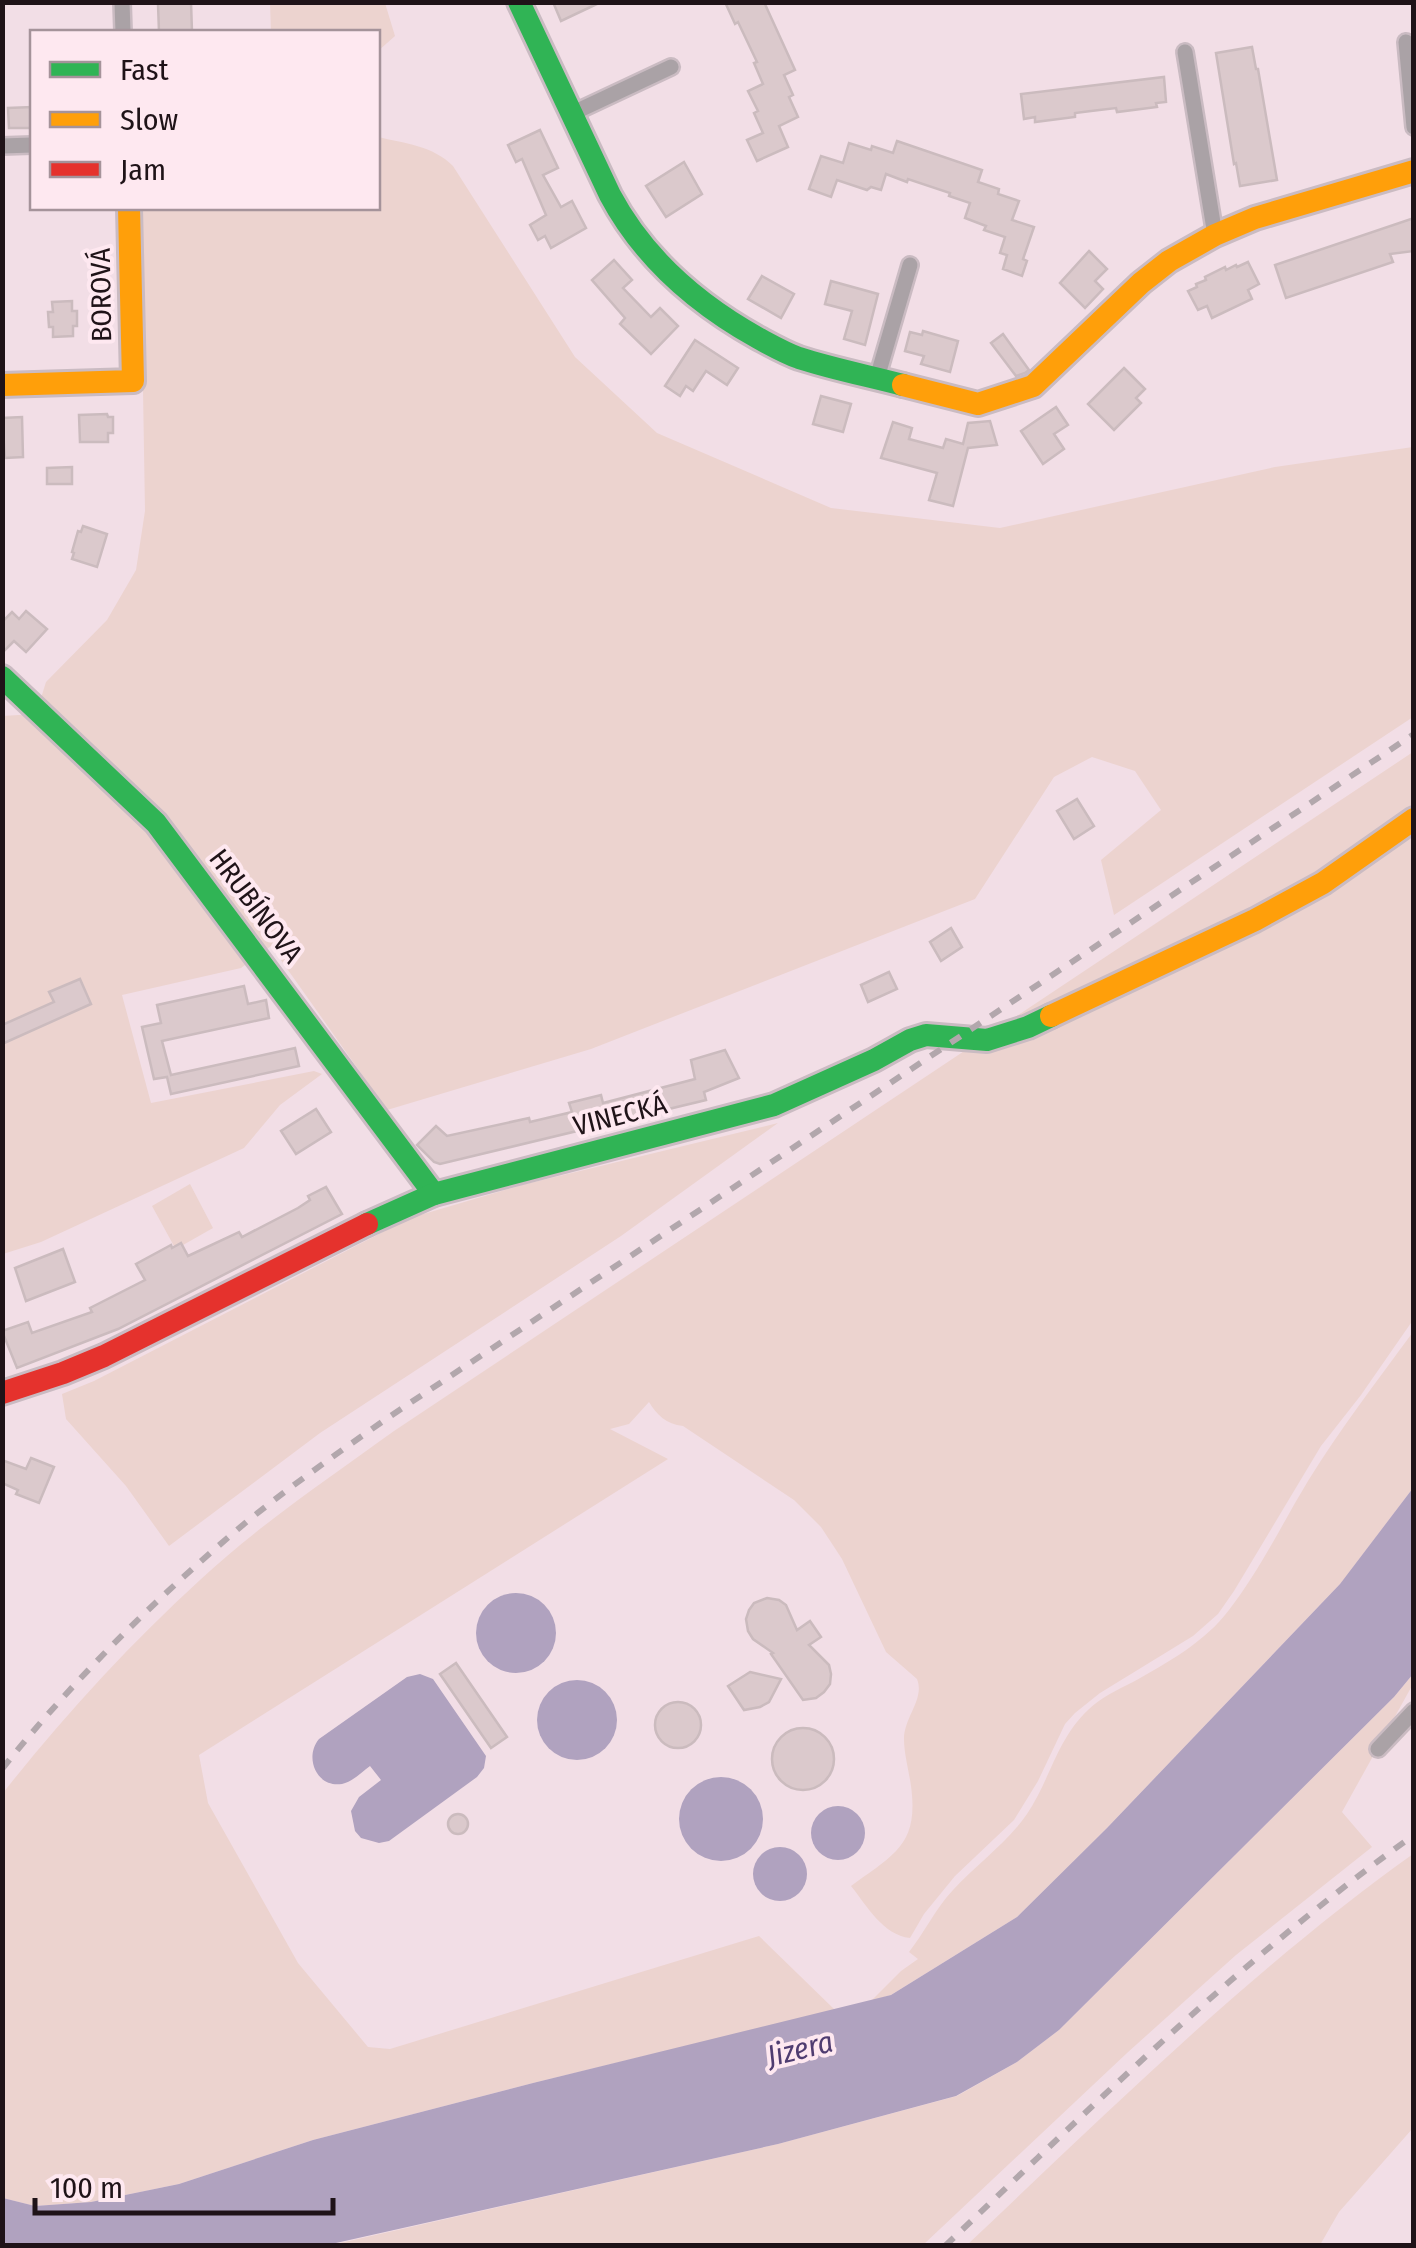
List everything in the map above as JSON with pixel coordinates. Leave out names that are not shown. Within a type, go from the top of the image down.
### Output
[{"type":"street","points":[[122,2],[123,30]]},
{"type":"street","points":[[518,2],[614,204],[626,224],[676,280],[724,318],[796,357],[978,404],[1033,386],[1142,283],[1169,261],[1216,235],[1255,218],[1414,171]]},
{"type":"street","points":[[1406,42],[1414,127]]},
{"type":"street","points":[[1185,52],[1216,235]]},
{"type":"street","points":[[571,114],[671,67]]},
{"type":"street","points":[[2,146],[30,146]]},
{"type":"street","name":"BOROVÁ","points":[[2,385],[133,381],[128,210]]},
{"type":"street","points":[[877,378],[910,264]]},
{"type":"street","name":"HRUBÍNOVA","points":[[2,677],[156,823],[434,1194]]},
{"type":"street","name":"VINECKÁ","points":[[2,1393],[104,1356],[434,1194],[774,1105],[926,1034],[987,1040],[1028,1027],[1255,920],[1323,883],[1414,819]]},
{"type":"street","points":[[1378,1748],[1414,1711]]},
{"type":"shaded area","points":[[270,3],[385,3],[395,36],[380,49],[380,30],[271,30]]},
{"type":"shaded area","points":[[380,137],[428,150],[453,166],[575,357],[657,433],[831,508],[1000,528],[1275,467],[1413,447],[1413,717],[1114,915],[1101,860],[1161,810],[1135,771],[1092,757],[1054,777],[975,899],[591,1049],[387,1110],[271,946],[241,968],[122,995],[151,1103],[314,1071],[322,1074],[280,1105],[244,1148],[41,1242],[3,1254],[2,716],[36,714],[46,682],[107,620],[136,570],[145,511],[140,210],[380,210]]},
{"type":"shaded area","points":[[1413,752],[1413,1320],[1321,1446],[1218,1614],[1193,1636],[1100,1693],[1075,1713],[1065,1724],[1014,1820],[955,1876],[910,1938],[884,1926],[851,1886],[891,1856],[907,1835],[912,1806],[904,1739],[918,1694],[917,1679],[886,1652],[842,1559],[821,1527],[794,1500],[683,1426],[663,1418],[649,1402],[629,1424],[610,1429],[668,1459],[199,1755],[208,1803],[298,1963],[368,2047],[390,2049],[759,1936],[835,2010],[313,2140],[179,2184],[91,2202],[35,2206],[3,2198],[3,1793],[122,1656],[246,1540],[394,1431]]},
{"type":"shaded area","points":[[778,1123],[621,1236],[320,1433],[169,1546],[126,1486],[66,1419],[62,1394],[410,1218],[522,1185]]},
{"type":"shaded area","points":[[190,1184],[213,1228],[174,1246],[152,1206]]},
{"type":"shaded area","points":[[1413,1332],[1413,1488],[1341,1583],[1017,1917],[891,1995],[871,2001],[918,1959],[909,1952],[941,1905],[1027,1814],[1077,1721],[1103,1698],[1185,1651],[1229,1610],[1320,1462]]},
{"type":"shaded area","points":[[1413,1674],[1413,1684],[1342,1812],[1372,1847],[1236,1955],[923,2245],[327,2246],[778,2144],[957,2096],[1017,2062],[1059,2030]]},
{"type":"shaded area","points":[[1413,1854],[1413,2128],[1339,2212],[1320,2245],[967,2245],[1239,1993],[1353,1898]]},
{"type":"water","name":"Jizera","points":[[1413,1488],[1413,1674],[1059,2030],[1017,2062],[956,2096],[778,2144],[327,2245],[3,2245],[3,2198],[35,2206],[91,2202],[179,2184],[313,2140],[891,1995],[1017,1917],[1340,1584]]},
{"type":"water","points":[[516,1593],[531,1596],[544,1605],[553,1618],[553,1648],[544,1661],[531,1670],[516,1673],[501,1670],[488,1661],[479,1648],[476,1633],[479,1618],[488,1605],[501,1596]]},
{"type":"water","points":[[420,1674],[433,1679],[486,1756],[484,1768],[389,1841],[379,1843],[361,1838],[355,1831],[351,1811],[359,1797],[381,1780],[370,1766],[346,1783],[325,1781],[315,1770],[315,1746],[319,1739],[407,1677]]},
{"type":"water","points":[[577,1680],[592,1683],[605,1692],[614,1705],[614,1735],[605,1748],[592,1757],[577,1760],[562,1757],[549,1748],[540,1735],[537,1720],[540,1705],[549,1692],[562,1683]]},
{"type":"water","points":[[721,1777],[737,1780],[751,1789],[760,1803],[760,1835],[751,1849],[737,1858],[721,1861],[705,1858],[691,1849],[682,1835],[679,1819],[682,1803],[691,1789],[705,1780]]},
{"type":"water","points":[[838,1806],[857,1814],[865,1833],[857,1852],[838,1860],[819,1852],[811,1833],[819,1814]]},
{"type":"water","points":[[780,1847],[799,1855],[807,1874],[799,1893],[780,1901],[761,1893],[753,1874],[761,1855]]},
{"type":"building","points":[[191,2],[192,30],[159,30],[158,4]]},
{"type":"building","points":[[553,2],[601,2],[561,21]]},
{"type":"building","points":[[725,2],[764,2],[795,70],[784,75],[798,117],[779,126],[788,147],[757,161],[747,140],[763,133],[748,91],[763,84],[754,63],[757,62]]},
{"type":"building","points":[[1252,47],[1277,180],[1240,186],[1216,53]]},
{"type":"building","points":[[1164,77],[1166,102],[1156,103],[1157,107],[1091,111],[1035,122],[1035,117],[1024,119],[1021,94]]},
{"type":"building","points":[[30,107],[30,128],[9,128],[8,108]]},
{"type":"building","points":[[540,130],[558,168],[543,175],[561,207],[572,201],[586,228],[551,248],[545,236],[538,240],[530,225],[546,215],[522,159],[516,162],[508,145]]},
{"type":"building","points":[[897,141],[982,170],[978,182],[1019,201],[1012,220],[1034,227],[1023,259],[1027,261],[1022,276],[1003,269],[1007,255],[1000,253],[1005,237],[965,218],[970,203],[949,196],[950,193],[886,174],[881,190],[867,190],[837,180],[831,197],[809,189],[821,156],[843,163],[849,143],[893,153]]},
{"type":"building","points":[[684,162],[702,194],[666,217],[646,186]]},
{"type":"building","points":[[1414,218],[1414,251],[1390,254],[1393,262],[1286,298],[1275,265]]},
{"type":"building","points":[[1089,251],[1107,269],[1095,281],[1103,289],[1085,308],[1060,283]]},
{"type":"building","points":[[614,260],[632,280],[623,288],[651,317],[660,308],[678,326],[651,354],[620,324],[625,318],[592,280]]},
{"type":"building","points":[[1248,262],[1259,284],[1248,290],[1252,299],[1212,318],[1207,306],[1198,310],[1188,291],[1225,267],[1226,270]]},
{"type":"building","points":[[762,276],[794,294],[781,318],[748,299]]},
{"type":"building","points":[[831,281],[878,294],[865,345],[844,339],[852,311],[825,304]]},
{"type":"building","points":[[72,301],[72,311],[77,311],[73,336],[53,337],[48,312],[53,312],[52,302]]},
{"type":"building","points":[[923,331],[958,341],[950,372],[921,364],[924,356],[905,351],[910,332],[922,335]]},
{"type":"building","points":[[1003,334],[1029,370],[1025,373],[1016,376],[991,343]]},
{"type":"building","points":[[695,340],[738,368],[727,385],[706,371],[693,391],[686,386],[680,396],[665,386]]},
{"type":"building","points":[[1124,368],[1145,389],[1136,398],[1141,403],[1114,430],[1088,404]]},
{"type":"building","points":[[821,396],[851,404],[843,432],[813,424]]},
{"type":"building","points":[[1056,407],[1068,425],[1054,434],[1064,449],[1043,464],[1021,431]]},
{"type":"building","points":[[79,415],[113,417],[113,433],[108,433],[108,442],[80,442]]},
{"type":"building","points":[[22,417],[23,457],[5,458],[2,418]]},
{"type":"building","points":[[990,421],[997,445],[968,448],[953,506],[929,500],[937,473],[881,458],[893,422],[912,428],[909,439],[943,448],[946,439],[963,444],[968,423]]},
{"type":"building","points":[[72,467],[72,484],[47,484],[47,468]]},
{"type":"building","points":[[83,526],[107,534],[97,567],[72,559],[78,531]]},
{"type":"building","points":[[26,611],[47,629],[26,652],[14,641],[2,653],[2,622],[12,612],[19,619]]},
{"type":"building","points":[[1077,799],[1094,826],[1074,839],[1057,811]]},
{"type":"building","points":[[951,928],[962,947],[941,961],[930,942]]},
{"type":"building","points":[[889,972],[897,989],[868,1002],[861,985]]},
{"type":"building","points":[[80,979],[91,1004],[2,1044],[2,1025],[54,1002],[49,992]]},
{"type":"building","points":[[244,986],[248,1004],[266,1000],[269,1018],[162,1041],[171,1075],[295,1048],[299,1066],[171,1094],[167,1077],[154,1079],[142,1027],[161,1023],[157,1005]]},
{"type":"building","points":[[725,1050],[739,1078],[704,1092],[706,1100],[440,1164],[417,1145],[436,1126],[447,1136],[529,1118],[530,1122],[572,1112],[569,1103],[601,1095],[603,1103],[695,1079],[691,1060]]},
{"type":"building","points":[[316,1109],[331,1132],[296,1154],[281,1131]]},
{"type":"building","points":[[326,1187],[342,1214],[118,1329],[17,1368],[2,1331],[28,1322],[32,1333],[92,1312],[90,1308],[145,1280],[136,1264],[171,1245],[172,1248],[181,1243],[188,1256],[239,1232],[242,1237],[298,1208],[310,1200],[308,1196]]},
{"type":"building","points":[[63,1249],[75,1282],[26,1301],[15,1268]]},
{"type":"building","points":[[31,1458],[54,1467],[39,1503],[16,1494],[18,1490],[2,1483],[2,1460],[26,1469]]},
{"type":"building","points":[[767,1598],[786,1605],[797,1630],[810,1621],[821,1637],[809,1645],[829,1665],[831,1674],[830,1684],[816,1698],[803,1700],[773,1653],[748,1631],[749,1610],[754,1603]]},
{"type":"building","points":[[456,1663],[507,1737],[491,1748],[440,1674]]},
{"type":"building","points":[[750,1672],[781,1679],[769,1702],[744,1710],[728,1686]]},
{"type":"building","points":[[678,1702],[694,1709],[701,1725],[694,1741],[678,1748],[662,1741],[655,1725],[662,1709]]},
{"type":"building","points":[[803,1728],[825,1737],[834,1759],[825,1781],[803,1790],[781,1781],[772,1759],[781,1737]]},
{"type":"building","points":[[454,1814],[462,1814],[468,1824],[462,1834],[454,1834],[448,1828],[448,1820]]},
{"type":"railway","points":[[2,1769],[87,1671],[148,1610],[244,1524],[314,1470],[1414,734]]},
{"type":"railway","points":[[945,2246],[1231,1981],[1290,1930],[1414,1835]]},
{"type":"traffic: fast","points":[[519,2],[610,195],[655,259],[714,310],[783,351],[903,385]]},
{"type":"traffic: fast","points":[[2,677],[156,823],[434,1194]]},
{"type":"traffic: fast","points":[[367,1224],[434,1194],[774,1105],[926,1035],[987,1040],[1051,1016]]},
{"type":"traffic: slow","points":[[903,385],[978,404],[1033,386],[1141,283],[1169,261],[1215,235],[1255,218],[1414,171]]},
{"type":"traffic: slow","points":[[2,385],[133,381],[129,210]]},
{"type":"traffic: slow","points":[[1051,1016],[1255,920],[1323,883],[1414,819]]},
{"type":"traffic: jam","points":[[2,1393],[104,1356],[367,1224]]}]
